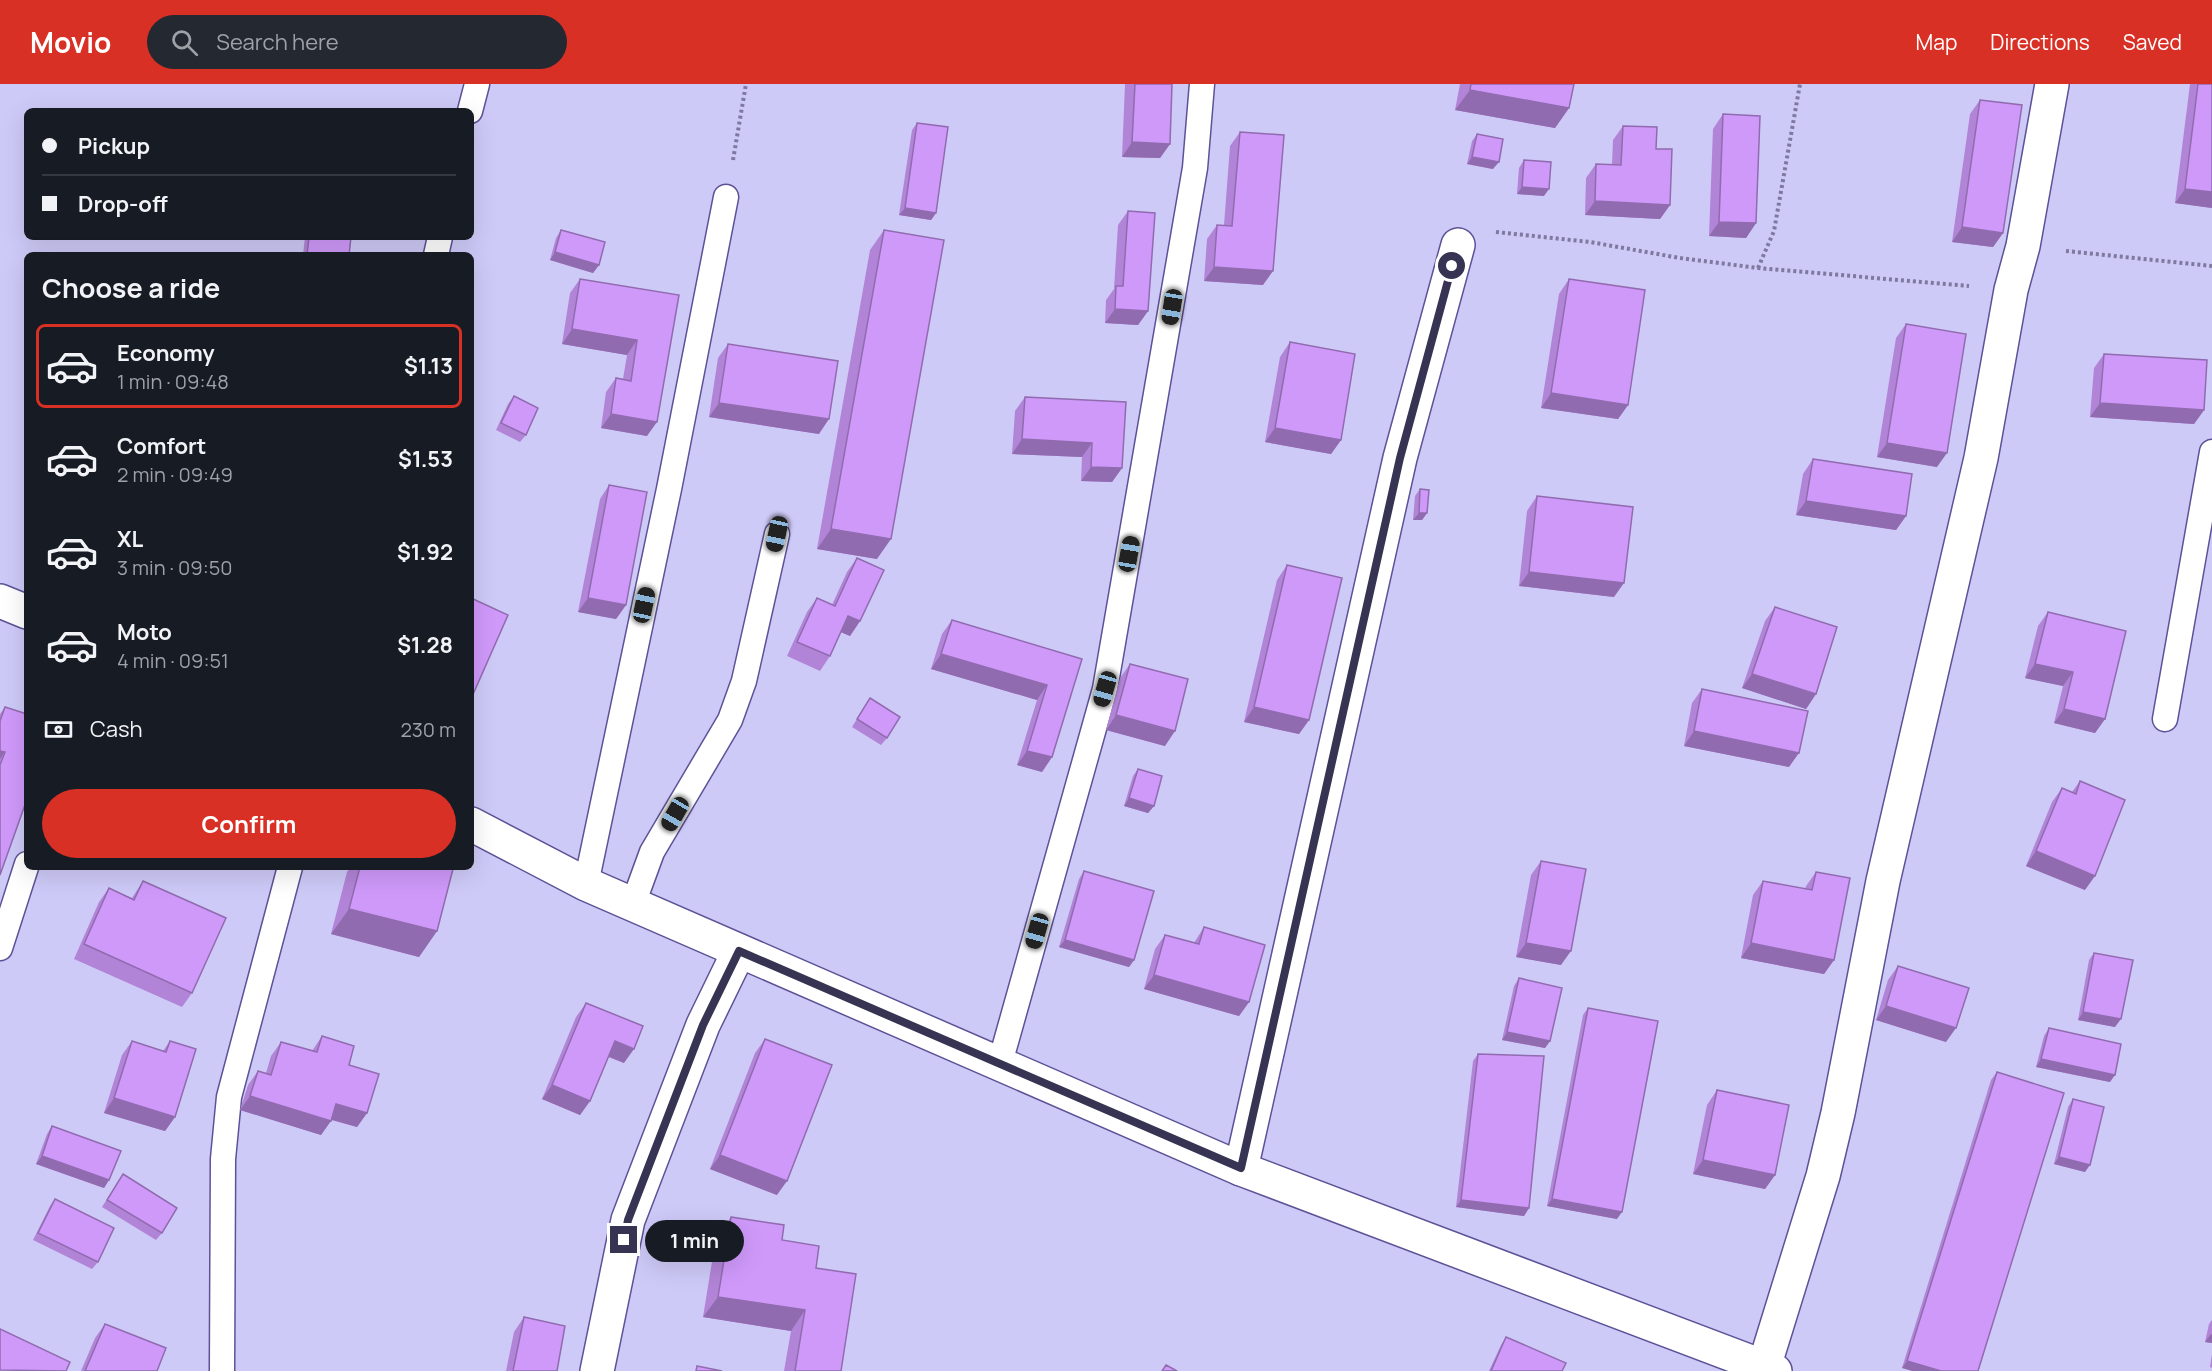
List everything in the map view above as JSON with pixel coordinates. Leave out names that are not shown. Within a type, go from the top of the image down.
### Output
[{"type":"street","points":[[474,826],[586,884],[1241,1168],[1770,1369],[1823,1176],[1866,974],[1883,881],[1981,458],[2011,290],[2023,246],[2052,84]]},
{"type":"street","points":[[1241,1168],[1400,458],[1458,244]]},
{"type":"street","points":[[0,601],[24,611]]},
{"type":"street","points":[[597,1371],[628,1220],[703,1025],[739,951]]},
{"type":"lane","points":[[471,108],[477,84]]},
{"type":"lane","points":[[1000,1063],[1105,689],[1195,168],[1202,84]]},
{"type":"lane","points":[[586,884],[669,489],[726,197]]},
{"type":"lane","points":[[2164,719],[2212,452]]},
{"type":"lane","points":[[633,904],[652,852],[730,720],[744,681],[777,534]]},
{"type":"lane","points":[[0,948],[25,870]]},
{"type":"lane","points":[[222,1371],[223,1159],[229,1097],[289,870]]},
{"type":"path","points":[[726,197],[746,84]]},
{"type":"path","points":[[1758,268],[1774,231],[1800,84]]},
{"type":"path","points":[[1458,244],[1468,229],[1590,242],[1680,258],[1758,268],[2011,290]]},
{"type":"path","points":[[2023,246],[2212,266]]},
{"type":"building","points":[[1135,84],[1172,84],[1170,144],[1132,142]]},
{"type":"building","points":[[1471,84],[1574,84],[1569,108],[1470,90]]},
{"type":"building","points":[[2198,84],[2212,84],[2212,192],[2185,189]]},
{"type":"building","points":[[1980,100],[2022,105],[2003,233],[1962,227]]},
{"type":"building","points":[[1723,114],[1760,116],[1756,223],[1719,222]]},
{"type":"building","points":[[917,123],[948,127],[936,213],[905,208]]},
{"type":"building","points":[[1623,126],[1657,127],[1656,149],[1672,149],[1670,205],[1595,201],[1596,164],[1621,165]]},
{"type":"building","points":[[1240,132],[1284,135],[1273,271],[1214,267],[1217,225],[1232,226]]},
{"type":"building","points":[[1477,134],[1503,139],[1499,162],[1472,157]]},
{"type":"building","points":[[1524,160],[1551,162],[1549,189],[1522,187]]},
{"type":"building","points":[[1128,211],[1155,213],[1148,311],[1115,309],[1116,286],[1123,286]]},
{"type":"building","points":[[561,230],[605,242],[599,265],[555,252]]},
{"type":"building","points":[[884,230],[944,240],[891,539],[831,529]]},
{"type":"building","points":[[309,240],[351,240],[349,252],[307,252]]},
{"type":"building","points":[[580,279],[679,295],[657,422],[611,414],[616,378],[631,381],[637,340],[572,329]]},
{"type":"building","points":[[1569,279],[1645,290],[1628,405],[1551,393]]},
{"type":"building","points":[[1906,324],[1966,334],[1947,453],[1887,443]]},
{"type":"building","points":[[1290,342],[1355,354],[1341,440],[1275,428]]},
{"type":"building","points":[[728,344],[838,361],[829,419],[719,403]]},
{"type":"building","points":[[2104,354],[2207,360],[2204,410],[2100,403]]},
{"type":"building","points":[[514,396],[538,408],[526,435],[501,423]]},
{"type":"building","points":[[1025,397],[1126,402],[1122,468],[1091,467],[1092,443],[1022,439]]},
{"type":"building","points":[[1813,459],[1912,474],[1906,516],[1806,501]]},
{"type":"building","points":[[609,485],[647,492],[626,605],[588,598]]},
{"type":"building","points":[[1420,489],[1429,490],[1427,513],[1419,513]]},
{"type":"building","points":[[1537,496],[1633,507],[1624,583],[1529,572]]},
{"type":"building","points":[[857,558],[884,570],[860,621],[848,616],[830,656],[797,642],[817,598],[835,606]]},
{"type":"building","points":[[1287,565],[1342,578],[1309,720],[1254,707]]},
{"type":"building","points":[[474,599],[508,615],[474,692]]},
{"type":"building","points":[[1775,607],[1837,627],[1816,694],[1752,674]]},
{"type":"building","points":[[2048,612],[2126,631],[2105,719],[2064,709],[2073,672],[2035,664]]},
{"type":"building","points":[[952,620],[1082,659],[1052,757],[1027,751],[1047,685],[941,654]]},
{"type":"building","points":[[1130,664],[1188,679],[1175,731],[1116,715]]},
{"type":"building","points":[[1702,689],[1808,711],[1799,753],[1694,731]]},
{"type":"building","points":[[870,698],[900,717],[887,738],[857,719]]},
{"type":"building","points":[[5,707],[24,713],[24,807],[0,875],[0,765],[5,752],[0,751],[0,721]]},
{"type":"building","points":[[1138,769],[1162,776],[1154,806],[1129,798]]},
{"type":"building","points":[[2080,781],[2125,800],[2095,876],[2036,851],[2062,788],[2076,794]]},
{"type":"building","points":[[1541,861],[1586,869],[1571,951],[1526,943]]},
{"type":"building","points":[[359,870],[453,870],[437,931],[349,909]]},
{"type":"building","points":[[1084,871],[1154,891],[1134,960],[1065,940]]},
{"type":"building","points":[[1816,872],[1850,878],[1834,960],[1751,943],[1763,881],[1812,890]]},
{"type":"building","points":[[143,881],[226,918],[192,993],[84,944],[109,888],[134,900]]},
{"type":"building","points":[[1204,927],[1265,945],[1249,1002],[1154,975],[1165,935],[1199,944]]},
{"type":"building","points":[[2094,953],[2133,960],[2121,1019],[2083,1012]]},
{"type":"building","points":[[1898,966],[1969,988],[1956,1028],[1886,1006]]},
{"type":"building","points":[[1519,978],[1562,988],[1550,1041],[1507,1032]]},
{"type":"building","points":[[586,1003],[643,1026],[634,1049],[615,1041],[590,1101],[552,1085]]},
{"type":"building","points":[[1588,1008],[1658,1021],[1622,1212],[1552,1199]]},
{"type":"building","points":[[2049,1028],[2121,1044],[2115,1075],[2041,1059]]},
{"type":"building","points":[[322,1036],[354,1046],[349,1065],[379,1074],[367,1113],[336,1104],[331,1121],[250,1096],[258,1071],[271,1075],[281,1042],[317,1052]]},
{"type":"building","points":[[765,1039],[832,1065],[787,1181],[720,1155]]},
{"type":"building","points":[[132,1041],[166,1052],[170,1041],[196,1049],[175,1117],[114,1098]]},
{"type":"building","points":[[1478,1054],[1544,1056],[1529,1208],[1461,1200]]},
{"type":"building","points":[[1997,1072],[2064,1093],[1978,1371],[1941,1371],[1907,1361]]},
{"type":"building","points":[[1717,1090],[1789,1105],[1775,1175],[1703,1160]]},
{"type":"building","points":[[2073,1099],[2104,1107],[2090,1165],[2059,1157]]},
{"type":"building","points":[[52,1126],[121,1151],[109,1180],[42,1156]]},
{"type":"building","points":[[123,1174],[177,1208],[162,1233],[107,1200]]},
{"type":"building","points":[[55,1199],[114,1228],[98,1262],[38,1233]]},
{"type":"building","points":[[731,1217],[784,1225],[782,1240],[819,1246],[816,1268],[856,1274],[841,1371],[795,1371],[805,1310],[718,1297]]},
{"type":"building","points":[[524,1317],[565,1326],[557,1371],[513,1371]]},
{"type":"building","points":[[105,1324],[166,1348],[157,1371],[85,1371]]},
{"type":"building","points":[[0,1329],[70,1362],[66,1371],[0,1370]]},
{"type":"building","points":[[1506,1337],[1566,1363],[1562,1371],[1491,1371]]},
{"type":"building","points":[[1166,1365],[1177,1371],[1162,1371]]},
{"type":"building","points":[[697,1366],[722,1371],[696,1371]]},
{"type":"route","points":[[624,1240],[628,1220],[703,1025],[739,951],[1241,1168],[1400,458],[1452,266]]}]
